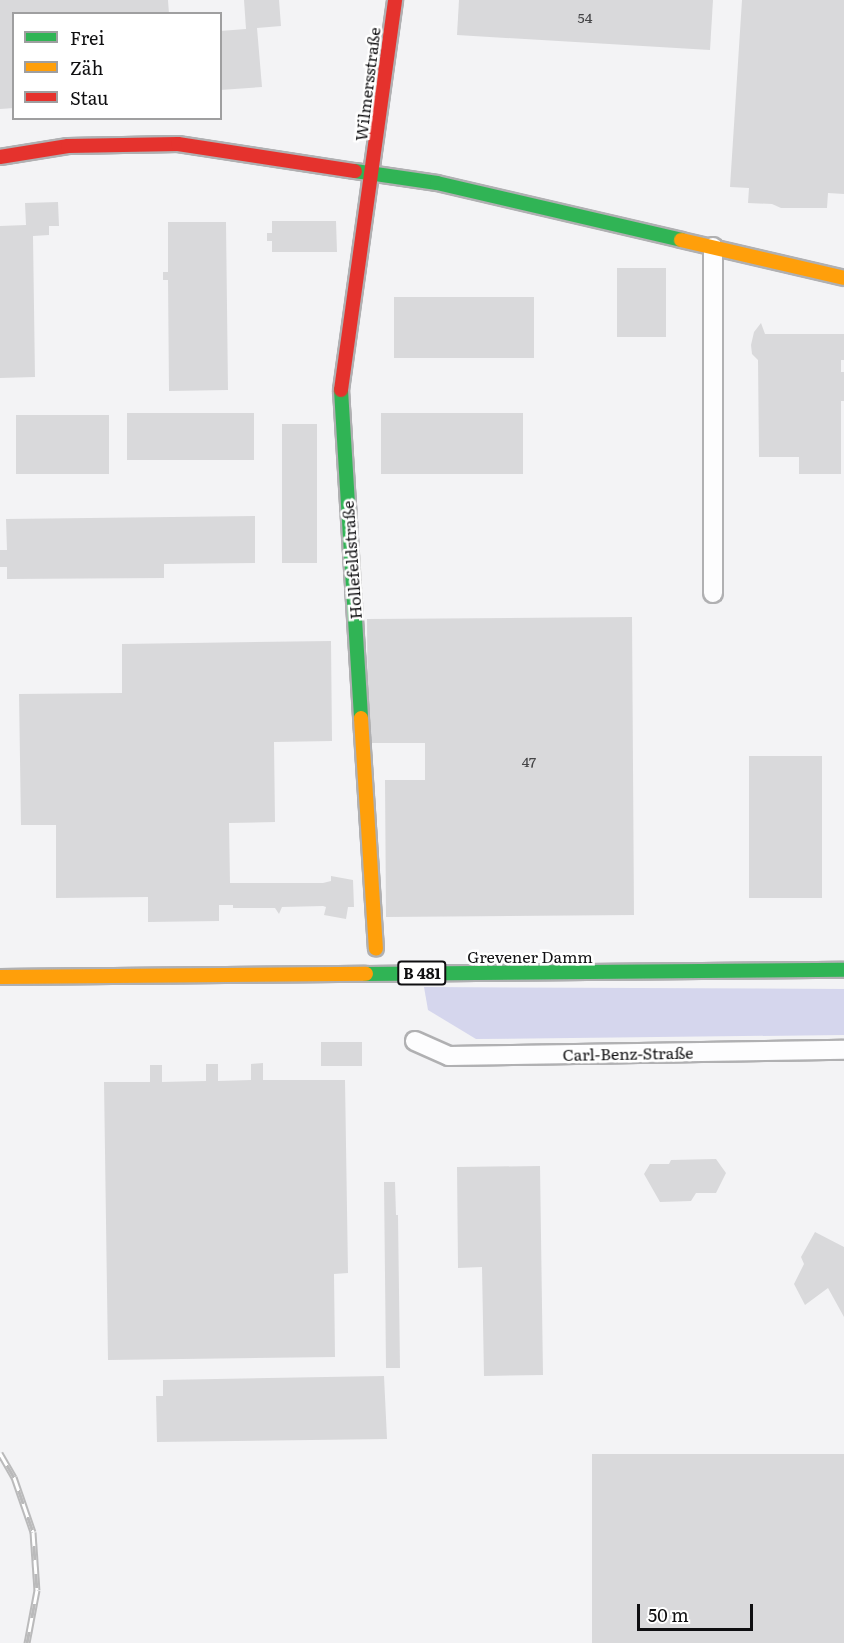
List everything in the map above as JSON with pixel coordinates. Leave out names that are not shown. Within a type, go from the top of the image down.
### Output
[{"type":"street","name":"Wilmersstraße","points":[[373,173],[395,0]]},
{"type":"street","points":[[0,157],[68,147],[178,144],[437,183],[844,278]]},
{"type":"street","name":"Hollefeldstraße","points":[[373,173],[340,397],[376,949]]},
{"type":"street","points":[[712,593],[713,247]]},
{"type":"street","name":"Grevener Damm","points":[[0,977],[844,970]]},
{"type":"street","name":"Carl-Benz-Straße","points":[[415,1041],[449,1056],[844,1050]]},
{"type":"shaded area","points":[[424,987],[844,989],[844,1035],[476,1039],[428,1010]]},
{"type":"building","points":[[0,0],[168,0],[169,12],[12,12],[12,108],[0,109]]},
{"type":"building","points":[[244,0],[279,0],[281,26],[257,28],[262,87],[222,90],[222,31],[246,29]]},
{"type":"building","points":[[459,0],[713,0],[710,50],[457,35]]},
{"type":"building","points":[[742,0],[844,0],[844,194],[828,193],[827,208],[781,208],[772,204],[748,203],[749,188],[730,187]]},
{"type":"building","points":[[58,202],[59,226],[49,226],[49,235],[33,236],[35,377],[0,378],[0,226],[26,225],[25,203]]},
{"type":"building","points":[[272,221],[336,221],[337,252],[272,252],[272,241],[267,241],[267,233],[272,233]]},
{"type":"building","points":[[168,222],[226,222],[228,390],[169,391],[168,280],[163,280],[163,272],[168,272]]},
{"type":"building","points":[[617,268],[666,268],[666,337],[617,337]]},
{"type":"building","points":[[394,297],[534,297],[534,358],[394,358]]},
{"type":"building","points":[[761,323],[765,334],[844,334],[844,360],[841,360],[841,372],[844,372],[844,401],[841,401],[841,474],[799,474],[799,457],[759,457],[758,360],[752,354],[751,345],[754,332]]},
{"type":"building","points":[[127,413],[254,413],[254,460],[127,460]]},
{"type":"building","points":[[381,413],[523,413],[523,474],[381,474]]},
{"type":"building","points":[[16,415],[109,415],[109,474],[16,474]]},
{"type":"building","points":[[282,424],[317,424],[317,563],[282,563]]},
{"type":"building","points":[[255,516],[255,563],[164,564],[164,578],[7,579],[7,567],[0,567],[0,550],[7,550],[6,519]]},
{"type":"building","points":[[632,617],[634,915],[386,917],[385,780],[425,780],[425,743],[368,743],[367,619]]},
{"type":"building","points":[[331,641],[332,741],[274,742],[275,822],[229,823],[230,883],[323,883],[331,881],[331,876],[353,880],[354,907],[348,907],[346,919],[324,915],[326,907],[323,906],[282,907],[279,914],[275,908],[233,908],[233,905],[219,905],[219,921],[148,922],[148,897],[56,898],[56,825],[21,825],[19,694],[122,693],[122,644]]},
{"type":"building","points":[[749,756],[822,756],[822,898],[749,898]]},
{"type":"building","points":[[321,1042],[362,1042],[362,1066],[321,1066]]},
{"type":"building","points":[[263,1063],[263,1080],[345,1080],[348,1273],[334,1274],[335,1357],[108,1360],[104,1082],[150,1082],[150,1065],[162,1065],[162,1082],[206,1081],[206,1064],[218,1064],[218,1081],[251,1080],[251,1064]]},
{"type":"building","points":[[716,1159],[726,1173],[716,1193],[696,1193],[691,1201],[660,1202],[644,1174],[650,1164],[669,1164],[671,1160]]},
{"type":"building","points":[[540,1166],[543,1375],[484,1376],[482,1267],[458,1268],[457,1167]]},
{"type":"building","points":[[384,1182],[395,1182],[396,1215],[398,1215],[400,1368],[386,1368]]},
{"type":"building","points":[[815,1232],[844,1247],[844,1317],[828,1288],[805,1305],[794,1284],[804,1264],[801,1257]]},
{"type":"building","points":[[384,1376],[387,1439],[157,1442],[156,1396],[163,1396],[163,1380]]},
{"type":"building","points":[[592,1454],[844,1454],[844,1643],[592,1643]]},
{"type":"railway","points":[[0,1453],[14,1477],[33,1532],[37,1590],[27,1643]]},
{"type":"traffic: fast","points":[[355,171],[437,183],[681,240]]},
{"type":"traffic: fast","points":[[341,390],[361,718]]},
{"type":"traffic: fast","points":[[366,974],[844,970]]},
{"type":"traffic: slow","points":[[681,240],[844,278]]},
{"type":"traffic: slow","points":[[361,718],[376,949]]},
{"type":"traffic: slow","points":[[0,977],[366,974]]},
{"type":"traffic: jam","points":[[341,390],[395,0]]},
{"type":"traffic: jam","points":[[0,157],[68,146],[178,144],[355,171]]}]
